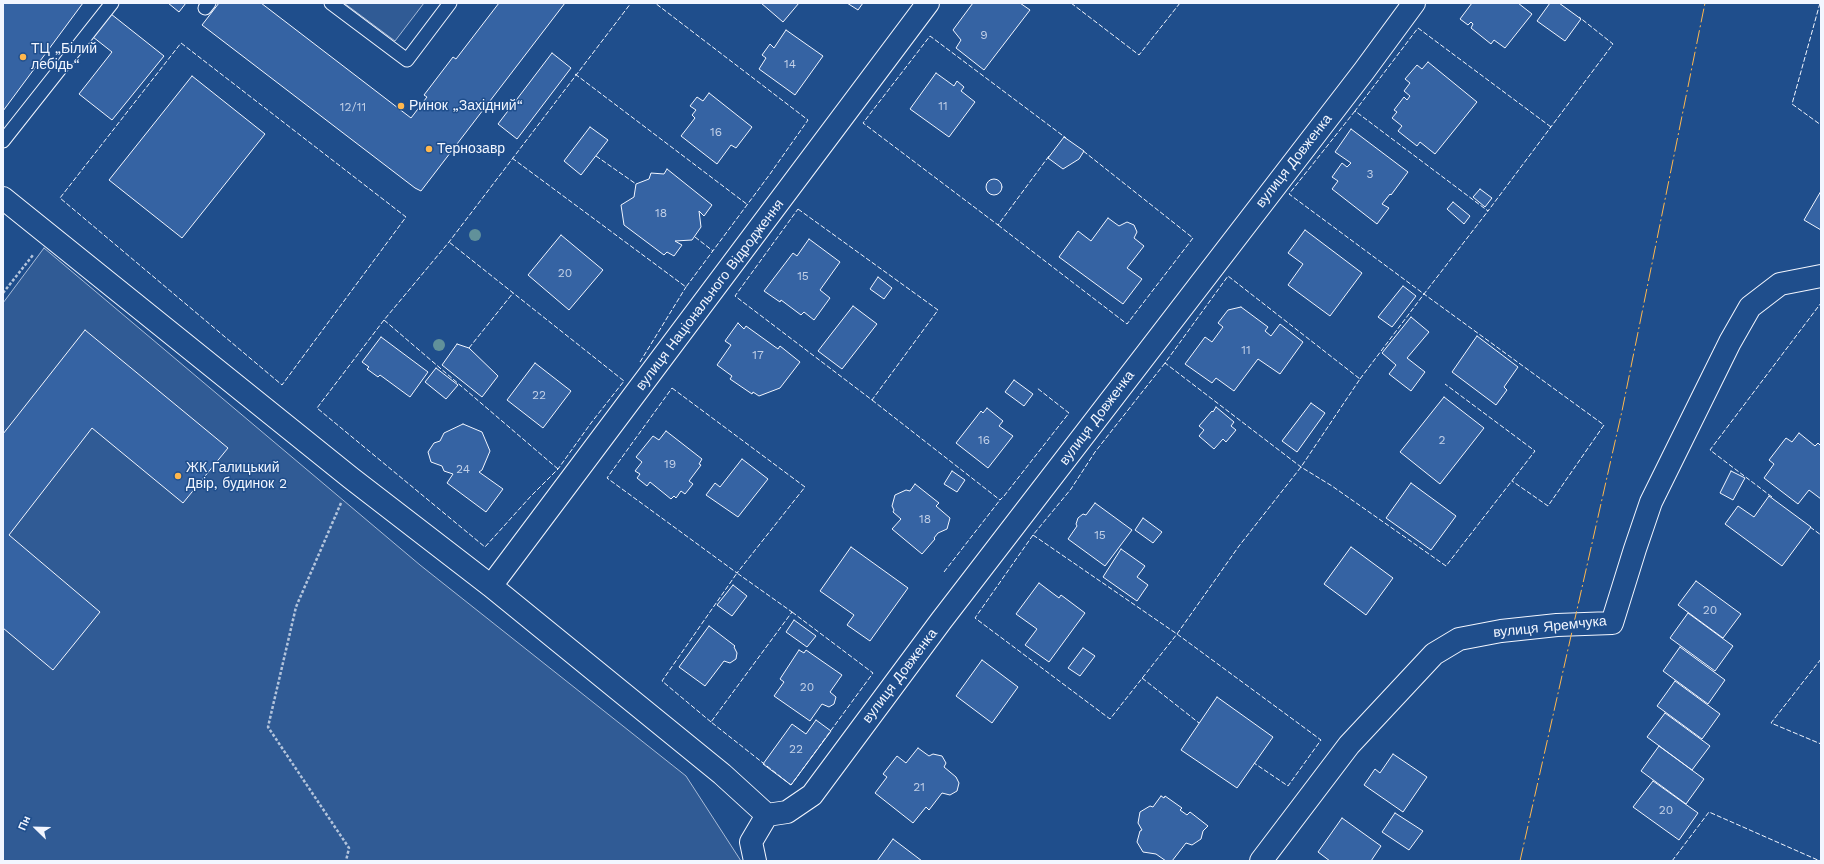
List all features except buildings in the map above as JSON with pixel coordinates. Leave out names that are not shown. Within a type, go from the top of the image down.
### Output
[{"type":"street","name":"вулиця Національного Відродження","points":[[491,586],[928,3]]},
{"type":"street","name":"вулиця Довженка","points":[[767,815],[787,812],[812,795],[946,614],[1364,71],[1414,3]]},
{"type":"street","points":[[3,198],[351,478],[491,586],[716,769],[767,815],[751,842],[755,861]]},
{"type":"street","name":"вулиця Яремчука","points":[[1261,861],[1349,745],[1434,654],[1459,639],[1501,631],[1557,625],[1612,622],[1634,549],[1651,502],[1730,342],[1750,307],[1780,284],[1821,276]]},
{"type":"lane","points":[[3,141],[112,3]]},
{"type":"lane","points":[[331,3],[407,60],[450,3]]},
{"type":"path","points":[[3,293],[49,234]]},
{"type":"path","points":[[346,861],[349,848],[268,727],[296,607],[351,478]]},
{"type":"shaded area","points":[[344,3],[424,3],[395,41]]},
{"type":"shaded area","points":[[44,248],[420,565],[686,776],[741,861],[3,861],[3,303]]},
{"type":"fence","points":[[558,469],[384,320],[449,242],[631,3]]},
{"type":"fence","points":[[512,158],[686,287],[808,120],[655,3]]},
{"type":"fence","points":[[1071,3],[1139,55],[1180,3]]},
{"type":"fence","points":[[1820,3],[1792,104],[1821,125]]},
{"type":"fence","points":[[1551,127],[1418,28],[1355,111],[1488,211],[1613,44],[1579,17]]},
{"type":"fence","points":[[1049,156],[998,225],[863,123],[930,36],[1066,138]]},
{"type":"fence","points":[[181,43],[406,217],[282,385],[60,198],[181,43]]},
{"type":"fence","points":[[575,74],[748,205]]},
{"type":"fence","points":[[1355,111],[1289,194],[1424,294],[1488,211]]},
{"type":"fence","points":[[998,225],[1127,324],[1193,238],[1082,150]]},
{"type":"fence","points":[[596,156],[636,184]]},
{"type":"fence","points":[[798,209],[938,310],[872,400],[735,296],[798,209]]},
{"type":"fence","points":[[695,237],[713,251]]},
{"type":"fence","points":[[384,320],[317,408],[485,547],[531,496],[558,469],[591,423],[624,381],[449,242]]},
{"type":"fence","points":[[1165,363],[1095,452],[1071,489],[1033,535],[975,618],[1110,719],[1177,634],[1239,546],[1301,467],[1360,379],[1228,276],[1165,363],[1301,467],[1332,486],[1446,566],[1535,451],[1445,384]]},
{"type":"fence","points":[[640,362],[686,287]]},
{"type":"fence","points":[[469,348],[513,293]]},
{"type":"fence","points":[[1360,379],[1424,294],[1604,425],[1548,506],[1512,481]]},
{"type":"fence","points":[[1772,497],[1710,450],[1821,303]]},
{"type":"fence","points":[[672,388],[805,487],[737,573],[607,478],[672,388]]},
{"type":"fence","points":[[872,400],[1000,500],[1069,413],[1037,388]]},
{"type":"fence","points":[[944,572],[1000,500]]},
{"type":"fence","points":[[1810,527],[1821,535]]},
{"type":"fence","points":[[1033,535],[1177,634],[1321,740],[1288,786],[1254,763]]},
{"type":"fence","points":[[711,722],[662,681],[737,573],[792,612]]},
{"type":"fence","points":[[792,612],[873,673],[791,785],[711,722],[792,612]]},
{"type":"fence","points":[[1821,659],[1771,723],[1821,744]]},
{"type":"fence","points":[[1142,678],[1199,723]]},
{"type":"fence","points":[[1672,861],[1709,812],[1820,861]]},
{"type":"power","points":[[1520,861],[1622,411],[1705,3]]},
{"type":"place","name":"ТЦ „Білий лебідь“","points":[[23,57]]},
{"type":"place","name":"Ринок „Західний“","points":[[401,106]]},
{"type":"place","name":"Тернозавр","points":[[429,149]]},
{"type":"place","name":"ЖК Галицький Двір, будинок 2","points":[[178,476]]}]
